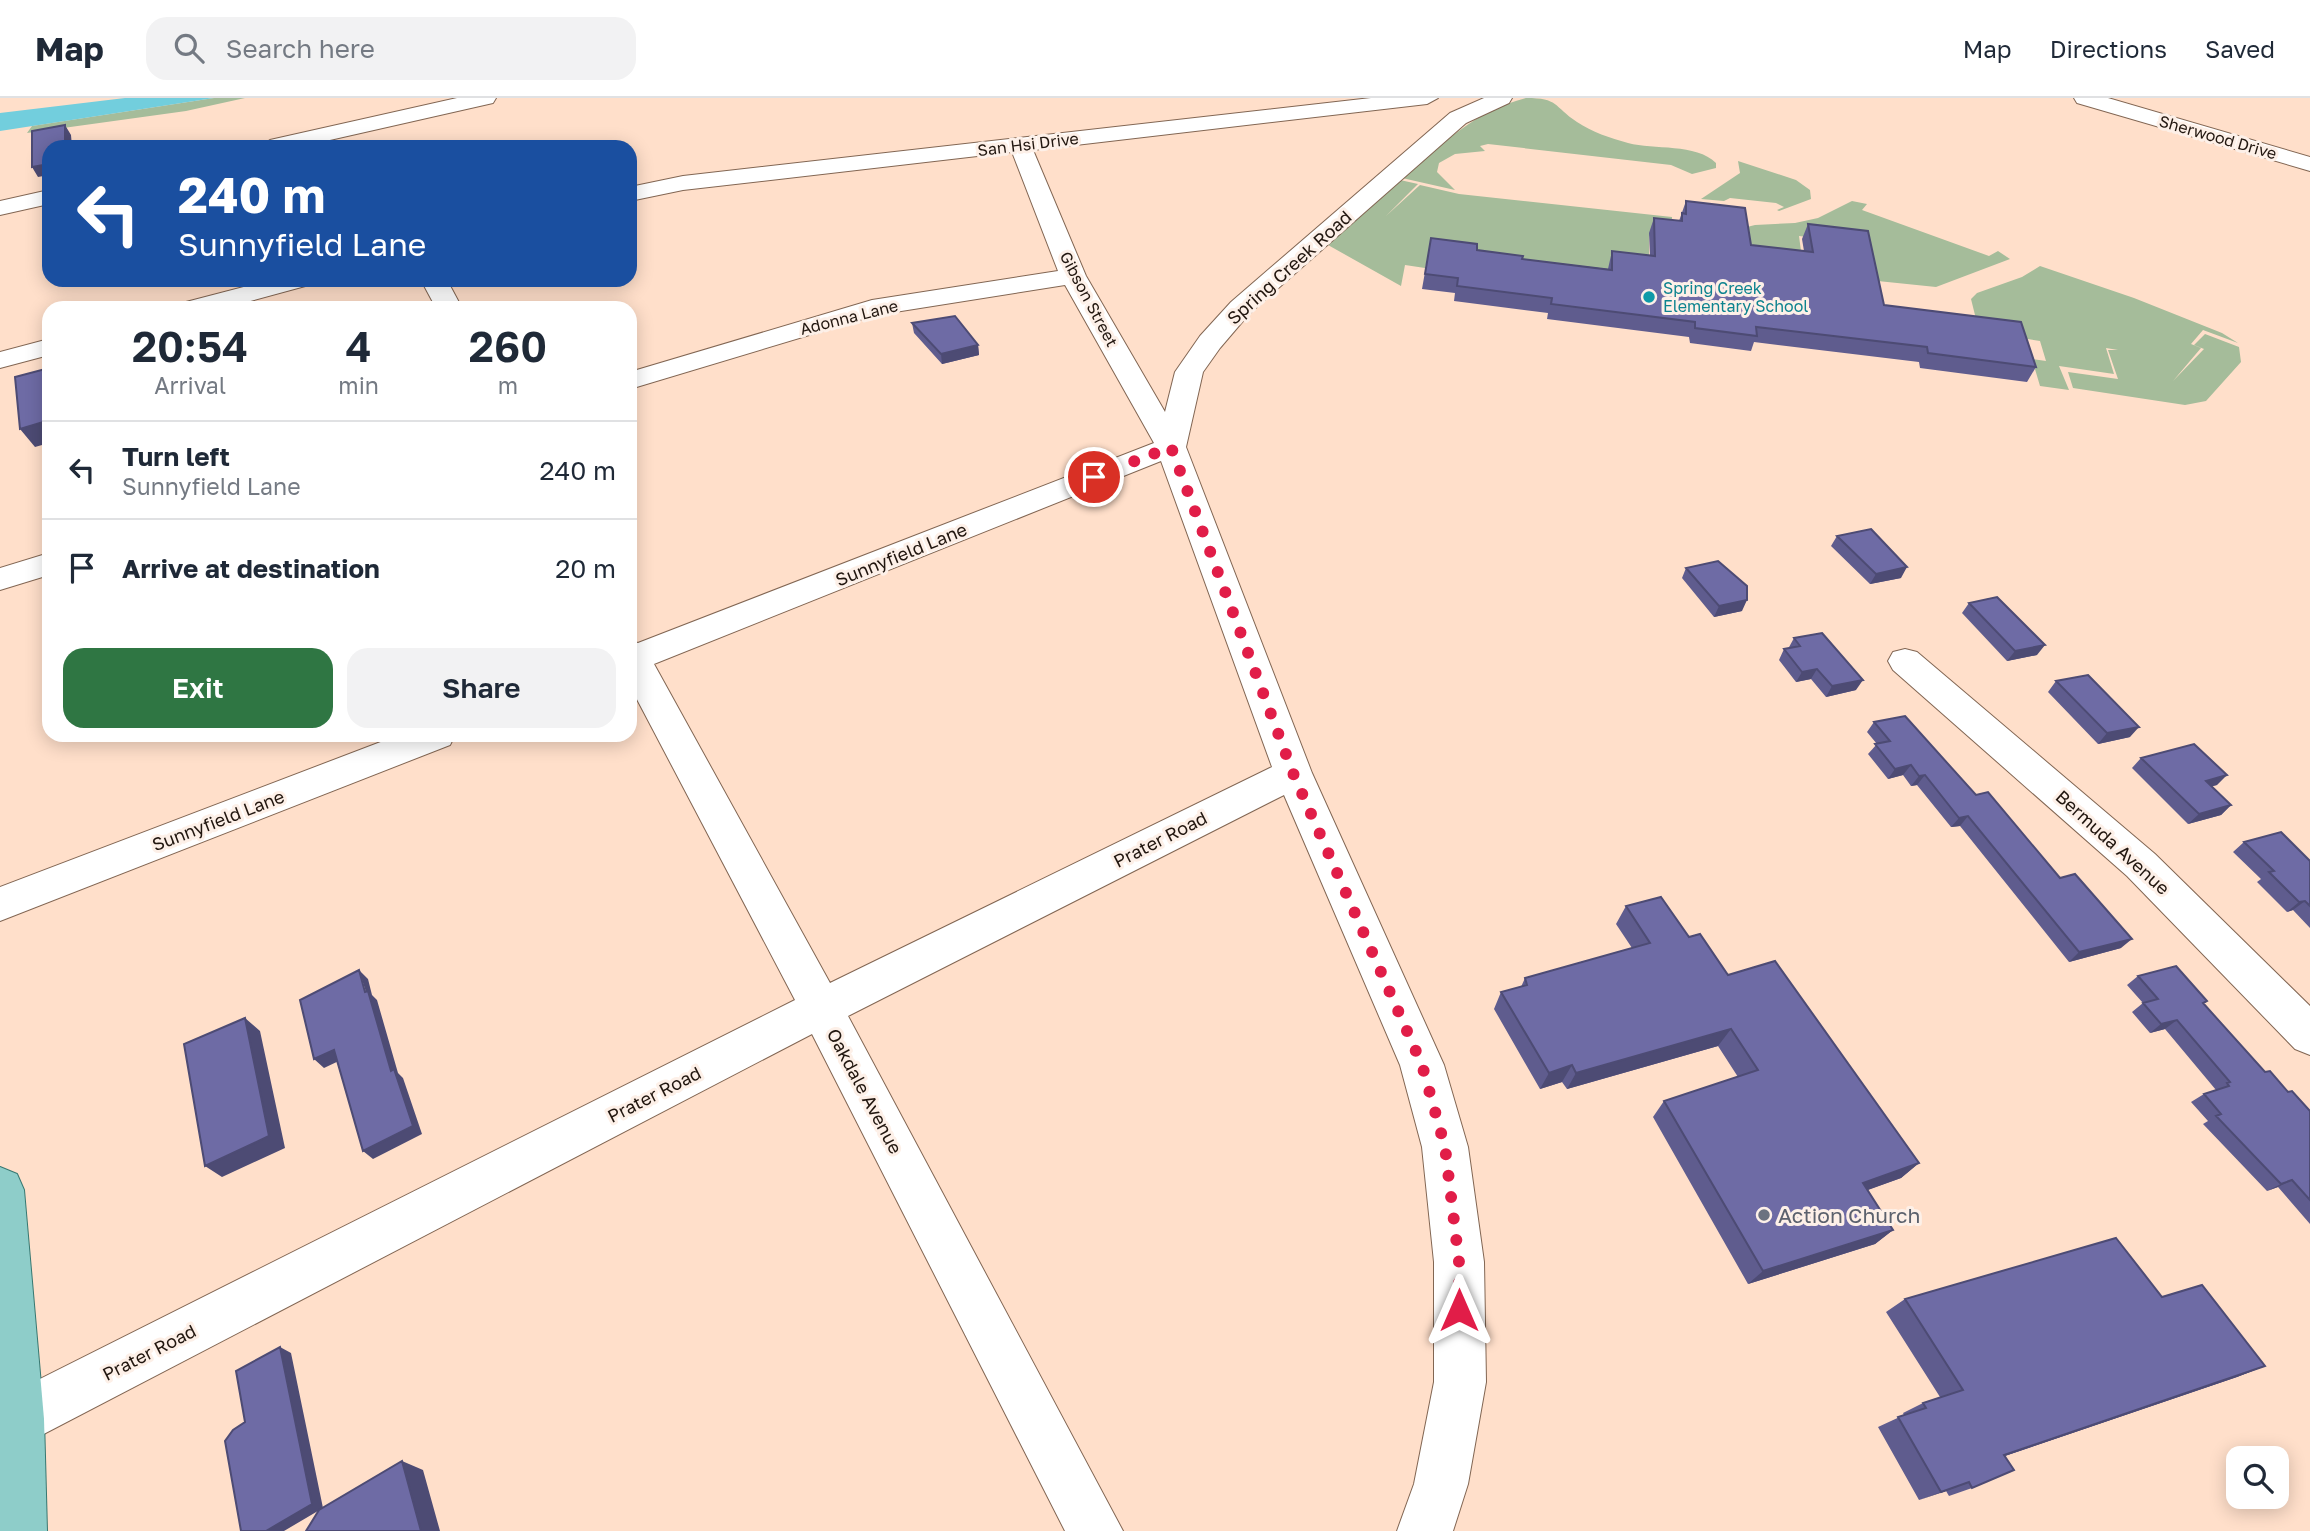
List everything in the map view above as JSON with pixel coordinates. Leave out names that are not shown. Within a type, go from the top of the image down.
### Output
[{"type":"main road","points":[[0,1190],[17,1419],[19,1531]]},
{"type":"street","points":[[335,140],[354,138],[485,98]]},
{"type":"street","name":"San Hsi Drive","points":[[637,193],[683,183],[1020,145],[1385,99],[1427,98]]},
{"type":"street","name":"Spring Creek Road","points":[[1171,447],[1189,372],[1240,307],[1458,118],[1502,98]]},
{"type":"street","name":"Sherwood Drive","points":[[2085,98],[2310,164]]},
{"type":"street","name":"Gibson Street","points":[[1020,145],[1073,276],[1171,447]]},
{"type":"street","points":[[0,208],[42,199]]},
{"type":"street","name":"Adonna Lane","points":[[637,379],[872,308],[1073,276]]},
{"type":"street","points":[[221,301],[274,287]]},
{"type":"street","points":[[0,360],[42,349]]},
{"type":"street","points":[[1171,447],[1293,773],[1422,1065],[1445,1147],[1459,1262],[1460,1382],[1441,1485],[1425,1531]]},
{"type":"street","name":"Sunnyfield Lane","points":[[637,656],[1171,447]]},
{"type":"street","points":[[0,579],[42,566]]},
{"type":"street","name":"Bermuda Avenue","points":[[1905,661],[2141,864],[2310,1035]]},
{"type":"street","name":"Oakdale Avenue","points":[[637,669],[821,1008],[1095,1531]]},
{"type":"street","name":"Sunnyfield Lane","points":[[0,904],[419,742]]},
{"type":"street","name":"Prater Road","points":[[17,1419],[821,1008],[1293,773]]},
{"type":"green space","points":[[214,98],[245,98],[186,111],[27,133],[32,126]]},
{"type":"green space","points":[[1526,98],[1550,101],[1583,126],[1615,139],[1638,145],[1697,152],[1716,163],[1716,168],[1692,174],[1671,165],[1488,144],[1480,146],[1485,151],[1455,154],[1439,163],[1437,172],[1455,190],[1402,178],[1445,141],[1475,120]]},
{"type":"green space","points":[[1738,161],[1796,180],[1810,190],[1811,199],[1779,211],[1777,210],[1784,207],[1776,203],[1730,198],[1724,201],[1701,199],[1740,173]]},
{"type":"green space","points":[[1400,180],[1418,184],[1386,216],[1420,185],[1459,194],[1672,217],[1672,235],[1655,233],[1649,236],[1649,271],[1608,285],[1429,253],[1425,268],[1405,265],[1401,286],[1328,245]]},
{"type":"green space","points":[[1852,201],[1867,204],[1862,210],[1989,256],[1998,251],[2010,259],[1936,287],[1868,280],[1865,244],[1799,236],[1801,251],[1747,256],[1739,229],[1818,218]]},
{"type":"green space","points":[[2040,266],[2134,298],[2222,333],[2238,343],[2203,330],[2191,344],[2201,348],[2173,381],[2204,349],[2194,345],[2205,334],[2239,347],[2241,362],[2206,401],[2185,405],[2073,388],[2068,372],[2118,379],[2108,350],[2118,350],[2106,348],[2114,374],[2059,366],[2069,390],[2040,386],[2032,359],[2046,361],[2040,341],[1979,331],[1971,299],[1977,293],[2022,277]]},
{"type":"water","points":[[125,98],[214,98],[0,131],[0,113]]},
{"type":"building","points":[[65,125],[65,140],[42,140],[42,165],[32,167],[32,131]]},
{"type":"building","name":"Spring Creek Elementary School","points":[[1686,201],[1745,208],[1751,245],[1813,252],[1808,224],[1868,231],[1884,305],[2021,322],[2036,367],[1928,353],[1927,347],[1756,327],[1757,336],[1695,328],[1695,322],[1551,304],[1552,298],[1457,286],[1458,278],[1425,274],[1431,238],[1477,244],[1477,250],[1523,256],[1522,259],[1612,270],[1612,251],[1655,256],[1654,218],[1682,221],[1682,213],[1686,214]]},
{"type":"building","points":[[955,316],[978,345],[941,354],[912,323]]},
{"type":"building","points":[[42,370],[42,422],[20,429],[15,377]]},
{"type":"building","points":[[1871,529],[1907,567],[1876,574],[1837,536]]},
{"type":"building","points":[[1718,561],[1747,586],[1747,600],[1719,606],[1686,568]]},
{"type":"building","points":[[1997,597],[2045,645],[2015,651],[1969,603]]},
{"type":"building","points":[[1822,633],[1863,680],[1832,686],[1817,669],[1802,672],[1784,649],[1800,646],[1794,638]]},
{"type":"building","points":[[2088,675],[2139,727],[2107,733],[2056,681]]},
{"type":"building","points":[[1905,716],[1976,795],[1988,792],[2060,878],[2075,874],[2132,939],[2079,952],[1968,816],[1959,818],[1925,775],[1919,776],[1911,765],[1895,769],[1875,744],[1890,741],[1874,722]]},
{"type":"building","points":[[2194,744],[2227,775],[2206,781],[2231,805],[2199,814],[2141,758]]},
{"type":"building","points":[[2281,832],[2310,861],[2310,906],[2305,901],[2299,902],[2269,872],[2274,871],[2244,842]]},
{"type":"building","points":[[1661,897],[1689,937],[1700,934],[1728,975],[1775,961],[1919,1163],[1863,1183],[1893,1230],[1763,1271],[1664,1101],[1758,1070],[1731,1029],[1576,1073],[1572,1065],[1549,1073],[1501,992],[1527,985],[1525,978],[1650,943],[1626,906]]},
{"type":"building","points":[[2176,966],[2207,1001],[2203,1003],[2265,1072],[2270,1071],[2288,1092],[2292,1091],[2310,1111],[2310,1200],[2292,1180],[2281,1184],[2216,1116],[2221,1114],[2204,1094],[2229,1086],[2227,1083],[2230,1082],[2177,1020],[2161,1024],[2143,1003],[2158,999],[2138,976]]},
{"type":"building","points":[[359,970],[365,992],[368,991],[391,1071],[394,1069],[413,1126],[363,1151],[334,1050],[314,1059],[300,1000]]},
{"type":"building","points":[[245,1018],[269,1136],[205,1166],[184,1044]]},
{"type":"building","points":[[2116,1238],[2162,1297],[2202,1285],[2265,1366],[2004,1455],[2014,1470],[1972,1488],[1969,1482],[1941,1492],[1898,1417],[1926,1408],[1923,1403],[1963,1390],[1905,1299]]},
{"type":"building","points":[[280,1347],[312,1504],[266,1531],[241,1531],[225,1441],[233,1430],[245,1422],[236,1371]]},
{"type":"building","points":[[402,1461],[421,1531],[306,1531],[319,1510]]},
{"type":"place","name":"Spring Creek Elementary School","points":[[1649,297]]},
{"type":"place","name":"Action Church","points":[[1764,1215]]},
{"type":"route","points":[[1094,477],[1171,447],[1293,773],[1422,1065],[1445,1147],[1459,1262],[1459,1310]]}]
